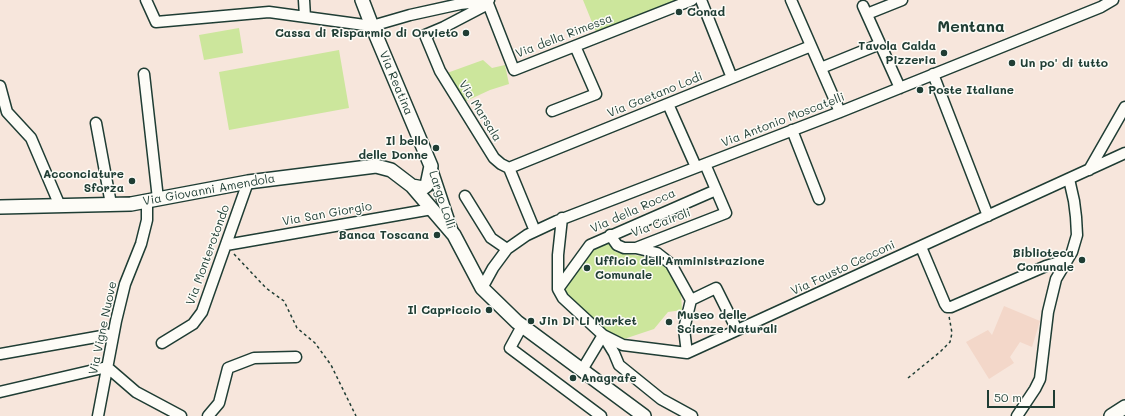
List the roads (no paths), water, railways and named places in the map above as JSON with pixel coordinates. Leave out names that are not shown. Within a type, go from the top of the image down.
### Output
[{"type":"main road","name":"Via Reatina","points":[[362,0],[431,166]]},
{"type":"main road","name":"Via Giovanni Amendola","points":[[0,207],[131,204],[248,182],[376,166],[391,170],[412,186]]},
{"type":"main road","name":"Largo Lolli","points":[[412,186],[423,188],[427,185],[431,166]]},
{"type":"main road","name":"Largo Lolli","points":[[412,186],[454,234]]},
{"type":"main road","points":[[454,234],[482,288],[516,322],[644,416]]},
{"type":"main road","points":[[1111,416],[1125,407]]},
{"type":"street","points":[[146,0],[156,22],[269,12],[372,26],[437,6],[488,2]]},
{"type":"street","points":[[304,0],[305,17]]},
{"type":"street","name":"Via della Rimessa","points":[[488,2],[514,70],[692,0]]},
{"type":"street","points":[[701,0],[732,78]]},
{"type":"street","points":[[791,0],[840,112]]},
{"type":"street","points":[[900,88],[865,10],[902,0]]},
{"type":"street","name":"Via Antonio Moscatelli","points":[[482,288],[493,268],[507,249],[527,235],[562,218],[840,112],[900,88],[1098,3],[1113,0]]},
{"type":"street","points":[[437,6],[444,27],[488,2]]},
{"type":"street","name":"Via Marsala","points":[[444,27],[425,35],[440,71],[494,158],[509,168]]},
{"type":"street","points":[[821,68],[880,44]]},
{"type":"street","points":[[552,111],[596,94],[575,46]]},
{"type":"street","name":"Via Gaetano Lodi","points":[[509,168],[811,46]]},
{"type":"street","name":"Via Vigne Nuove","points":[[98,416],[113,334],[125,284],[142,244],[152,200],[144,74]]},
{"type":"street","points":[[933,74],[988,216]]},
{"type":"street","points":[[0,86],[7,112],[30,138],[60,206]]},
{"type":"street","points":[[668,104],[700,166],[716,190]]},
{"type":"street","points":[[1089,170],[1125,107]]},
{"type":"street","points":[[96,123],[111,204]]},
{"type":"street","points":[[792,130],[819,200]]},
{"type":"street","name":"Via Fausto Cecconi","points":[[687,353],[1125,153]]},
{"type":"street","name":"Largo Lolli","points":[[431,166],[454,234]]},
{"type":"street","points":[[509,168],[535,231]]},
{"type":"street","points":[[1017,416],[1035,389],[1040,378],[1048,312],[1056,279],[1072,252],[1077,235],[1074,201],[1069,179]]},
{"type":"street","name":"Via Monterotondo","points":[[162,343],[193,324],[202,312],[248,182]]},
{"type":"street","name":"Via Cairoli","points":[[610,235],[617,245],[624,248],[636,248],[726,213],[716,190]]},
{"type":"street","name":"Via della Rocca","points":[[558,289],[590,244],[716,190]]},
{"type":"street","points":[[465,196],[491,238],[507,249]]},
{"type":"street","name":"Via San Giorgio","points":[[226,245],[432,209]]},
{"type":"street","points":[[562,218],[558,255],[558,289],[563,298],[603,336],[614,353],[619,365],[661,399],[692,416]]},
{"type":"street","points":[[921,246],[947,307],[951,307],[1046,266],[1066,260]]},
{"type":"street","points":[[603,336],[623,346],[687,353],[684,329],[691,300],[671,264],[657,253],[636,248]]},
{"type":"street","points":[[691,300],[716,288],[737,330]]},
{"type":"street","points":[[522,326],[510,348],[601,416]]},
{"type":"street","points":[[0,354],[113,334]]},
{"type":"street","points":[[582,370],[603,336]]},
{"type":"street","points":[[208,416],[219,403],[228,368],[254,358],[296,357]]},
{"type":"street","points":[[0,392],[107,367],[136,392],[181,416]]},
{"type":"place","name":"Conad","points":[[679,12]]},
{"type":"place","name":"Cassa di Risparmio di Orvieto","points":[[466,33]]},
{"type":"place","name":"Tavola Calda Pizzeria","points":[[944,53]]},
{"type":"place","name":"Un po' di tutto","points":[[1012,63]]},
{"type":"place","name":"Poste Italiane","points":[[920,90]]},
{"type":"place","name":"Il bello delle Donne","points":[[436,148]]},
{"type":"place","name":"Acconciature Sforza","points":[[132,181]]},
{"type":"place","name":"Banca Toscana","points":[[437,235]]},
{"type":"place","name":"Biblioteca Comunale","points":[[1082,260]]},
{"type":"place","name":"Ufficio dell'Amministrazione Comunale","points":[[587,268]]},
{"type":"place","name":"Il Capriccio","points":[[489,310]]},
{"type":"place","name":"Jin Di Li Market","points":[[531,321]]},
{"type":"place","name":"Museo delle Scienze Naturali","points":[[669,322]]},
{"type":"place","name":"Anagrafe","points":[[573,378]]},
{"type":"district","name":"Mentana","points":[[971,27]]}]
